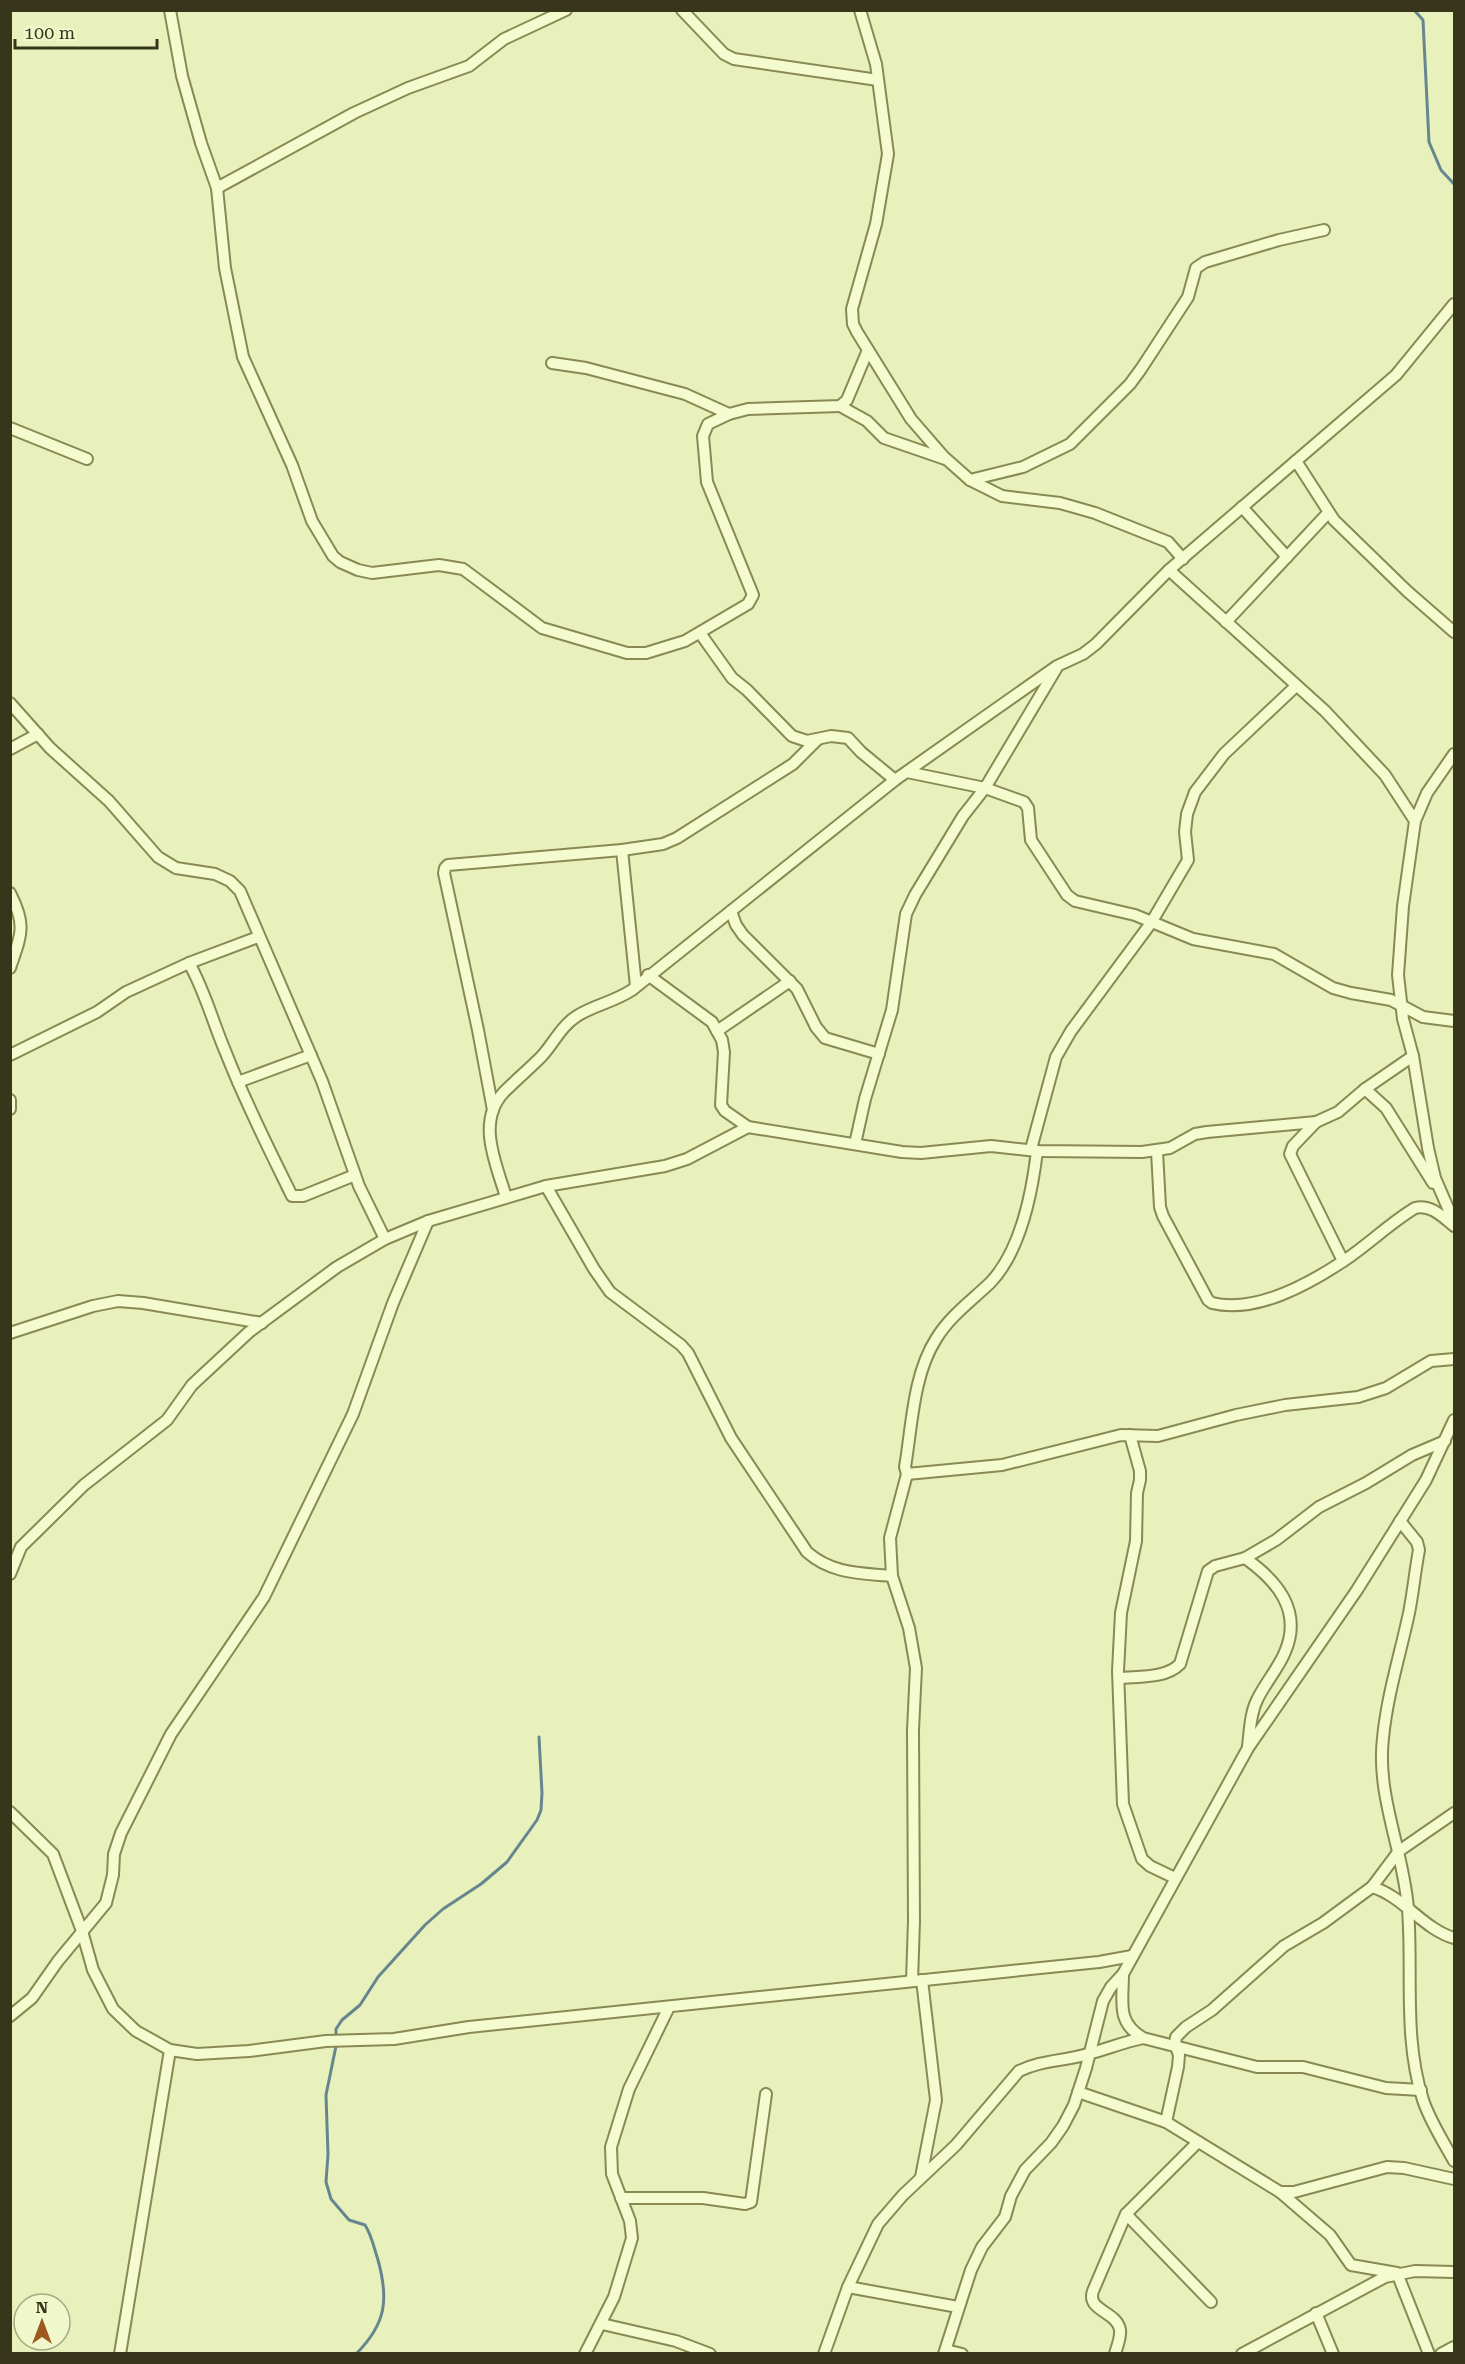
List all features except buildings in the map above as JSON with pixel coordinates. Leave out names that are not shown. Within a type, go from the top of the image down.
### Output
[{"type":"street","points":[[170,10],[182,76],[201,144],[217,188],[225,268],[243,357],[292,465],[312,521],[333,556],[340,562],[372,573],[440,565],[463,569],[542,628],[627,653],[653,651],[685,641],[700,633],[748,604],[753,595],[707,482],[703,436],[708,424],[729,414],[748,409],[840,406],[867,421],[884,438],[948,460]]},
{"type":"street","points":[[217,188],[354,113],[408,88],[470,66],[504,39],[566,10]]},
{"type":"street","points":[[682,10],[724,54],[735,59],[878,80]]},
{"type":"street","points":[[860,10],[876,64],[888,154],[885,183],[876,224],[852,309],[853,324],[868,350],[911,419],[948,460],[970,480],[1002,496],[1060,502],[1095,513],[1168,542],[1183,559]]},
{"type":"street","points":[[970,480],[1023,467],[1070,444],[1130,384],[1141,369],[1188,297],[1196,268],[1205,262],[1279,240],[1324,230]]},
{"type":"street","points":[[506,1197],[489,1136],[489,1117],[502,1094],[551,1046],[566,1024],[579,1014],[625,995],[895,780],[1057,666],[1096,644],[1169,570],[1396,375],[1455,304]]},
{"type":"street","points":[[840,406],[847,400],[868,350]]},
{"type":"street","points":[[552,363],[577,366],[685,394],[729,414]]},
{"type":"street","points":[[10,428],[87,459]]},
{"type":"street","points":[[1296,461],[1328,513],[1407,591],[1455,632]]},
{"type":"street","points":[[1242,507],[1287,557]]},
{"type":"street","points":[[1226,622],[1328,513]]},
{"type":"street","points":[[1169,570],[1325,711],[1380,770],[1415,821]]},
{"type":"street","points":[[700,633],[732,678],[792,736],[799,740],[831,736],[848,738],[895,780]]},
{"type":"street","points":[[855,1144],[865,1099],[892,1010],[906,914],[963,816],[985,788],[1057,666]]},
{"type":"street","points":[[921,2178],[936,2100],[917,1981],[914,1921],[913,1730],[916,1668],[909,1628],[892,1576],[890,1538],[907,1474],[905,1467],[921,1373],[935,1340],[955,1315],[991,1282],[1007,1260],[1033,1186],[1034,1150],[1056,1057],[1071,1031],[1151,923],[1188,860],[1186,824],[1195,792],[1224,754],[1296,686]]},
{"type":"street","points":[[10,703],[50,748],[109,801],[158,857],[176,868],[215,874],[230,881],[240,891],[311,1055],[355,1175],[385,1239]]},
{"type":"street","points":[[10,749],[38,734]]},
{"type":"street","points":[[493,1110],[444,873],[445,868],[448,865],[622,850],[663,844],[793,764],[818,739]]},
{"type":"street","points":[[1441,1194],[1428,1148],[1413,1056],[1401,1005],[1398,964],[1415,821],[1427,793],[1455,754]]},
{"type":"street","points":[[907,772],[985,788],[1024,802],[1028,808],[1031,840],[1067,895],[1075,900],[1120,910],[1193,939],[1274,954],[1285,958],[1326,985],[1351,993],[1391,1000],[1423,1017],[1455,1021]]},
{"type":"street","points":[[622,850],[636,986]]},
{"type":"street","points":[[10,893],[20,913],[22,928],[10,968]]},
{"type":"street","points":[[731,911],[743,935],[790,981],[808,1009],[816,1027],[825,1038],[879,1054]]},
{"type":"street","points":[[10,1055],[97,1012],[126,992],[189,963],[258,937]]},
{"type":"street","points":[[189,963],[238,1082],[292,1196],[303,1196],[355,1175]]},
{"type":"street","points":[[648,975],[712,1022],[722,1040],[724,1052],[721,1105],[725,1111],[748,1127],[911,1153],[991,1146],[1034,1150],[1157,1151],[1170,1148],[1195,1134],[1316,1122],[1338,1112],[1365,1089],[1413,1056]]},
{"type":"street","points":[[717,1031],[790,981]]},
{"type":"street","points":[[238,1082],[311,1055]]},
{"type":"street","points":[[1365,1089],[1389,1112],[1410,1149],[1441,1194],[1455,1222]]},
{"type":"street","points":[[10,1100],[10,1109]]},
{"type":"street","points":[[1316,1122],[1293,1146],[1290,1154],[1343,1261]]},
{"type":"street","points":[[10,1574],[21,1547],[84,1485],[167,1420],[192,1385],[262,1323],[337,1267],[385,1239],[428,1221],[546,1186],[665,1166],[687,1159],[748,1127]]},
{"type":"street","points":[[1157,1151],[1160,1207],[1163,1216],[1208,1300],[1212,1303],[1254,1304],[1295,1287],[1343,1261],[1415,1208],[1421,1206],[1431,1209],[1455,1226]]},
{"type":"street","points":[[546,1186],[594,1269],[610,1292],[688,1353],[731,1438],[807,1552],[820,1563],[843,1571],[892,1576]]},
{"type":"street","points":[[10,2016],[32,1998],[106,1903],[111,1892],[114,1854],[121,1833],[171,1734],[264,1597],[353,1414],[393,1303],[428,1221]]},
{"type":"street","points":[[10,1333],[93,1306],[118,1301],[262,1323]]},
{"type":"street","points":[[907,1474],[1002,1465],[1121,1435],[1158,1436],[1236,1415],[1285,1405],[1358,1397],[1386,1388],[1431,1361],[1455,1359]]},
{"type":"street","points":[[962,2354],[945,2352],[971,2270],[982,2247],[1005,2217],[1011,2196],[1025,2170],[1051,2143],[1063,2126],[1078,2092],[1103,2001],[1111,1987],[1123,1974],[1248,1748],[1357,1590],[1426,1480],[1455,1420]]},
{"type":"street","points":[[1130,1435],[1140,1471],[1140,1480],[1137,1493],[1136,1541],[1121,1613],[1119,1678],[1125,1812],[1142,1859],[1150,1866],[1175,1878]]},
{"type":"street","points":[[1119,1678],[1164,1674],[1173,1671],[1179,1664],[1208,1571],[1215,1566],[1245,1558],[1276,1540],[1319,1507],[1366,1483],[1412,1455],[1445,1441]]},
{"type":"street","points":[[1400,1521],[1417,1542],[1419,1550],[1409,1612],[1382,1739],[1382,1768],[1408,1909],[1413,2052],[1421,2090],[1435,2127],[1455,2161]]},
{"type":"street","points":[[1245,1558],[1274,1581],[1282,1595],[1291,1621],[1285,1653],[1254,1706],[1248,1748]]},
{"type":"street","points":[[10,1812],[53,1854],[82,1931],[93,1970],[113,2009],[136,2031],[170,2050],[197,2054],[249,2051],[326,2041],[394,2038],[469,2028],[1099,1962],[1132,1956]]},
{"type":"street","points":[[1166,2122],[1179,2067],[1176,2037],[1186,2027],[1212,2010],[1284,1946],[1323,1923],[1372,1887],[1399,1851],[1455,1813]]},
{"type":"street","points":[[1372,1887],[1382,1891],[1436,1930],[1455,1938]]},
{"type":"street","points":[[1123,1974],[1125,2022],[1128,2028],[1143,2038]]},
{"type":"street","points":[[585,2354],[602,2324],[622,2275],[632,2238],[630,2221],[612,2174],[611,2147],[629,2089],[669,2007]]},
{"type":"street","points":[[824,2354],[848,2287],[878,2224],[956,2145],[1019,2071],[1033,2064],[1090,2054],[1114,2044],[1143,2038],[1175,2044],[1257,2067],[1303,2067],[1386,2088],[1421,2090]]},
{"type":"street","points":[[120,2354],[170,2050]]},
{"type":"street","points":[[1078,2092],[1166,2122],[1280,2192],[1330,2235],[1351,2265],[1397,2273]]},
{"type":"street","points":[[621,2198],[703,2198],[745,2204],[751,2202],[766,2094]]},
{"type":"street","points":[[1115,2354],[1120,2334],[1118,2322],[1092,2303],[1090,2298],[1126,2214],[1198,2142]]},
{"type":"street","points":[[1280,2192],[1294,2192],[1388,2167],[1404,2168],[1455,2180]]},
{"type":"street","points":[[1126,2214],[1211,2302]]},
{"type":"street","points":[[1242,2354],[1385,2277],[1415,2271],[1455,2272]]},
{"type":"street","points":[[1397,2273],[1429,2354]]},
{"type":"street","points":[[848,2287],[958,2307]]},
{"type":"street","points":[[1316,2313],[1333,2354]]},
{"type":"street","points":[[602,2324],[676,2341],[710,2354]]},
{"type":"street","points":[[671,2354],[676,2341]]},
{"type":"street","points":[[1441,2354],[1455,2347]]},
{"type":"waterway","points":[[1414,10],[1423,20],[1429,142],[1441,170],[1454,184]]},
{"type":"waterway","points":[[356,2354],[374,2332],[379,2322],[384,2299],[378,2260],[367,2229],[365,2225],[349,2220],[331,2199],[326,2182],[328,2154],[326,2095],[336,2046],[336,2029],[342,2020],[360,2005],[378,1977],[425,1925],[507,1862],[537,1820],[541,1810],[542,1793],[539,1737]]}]
